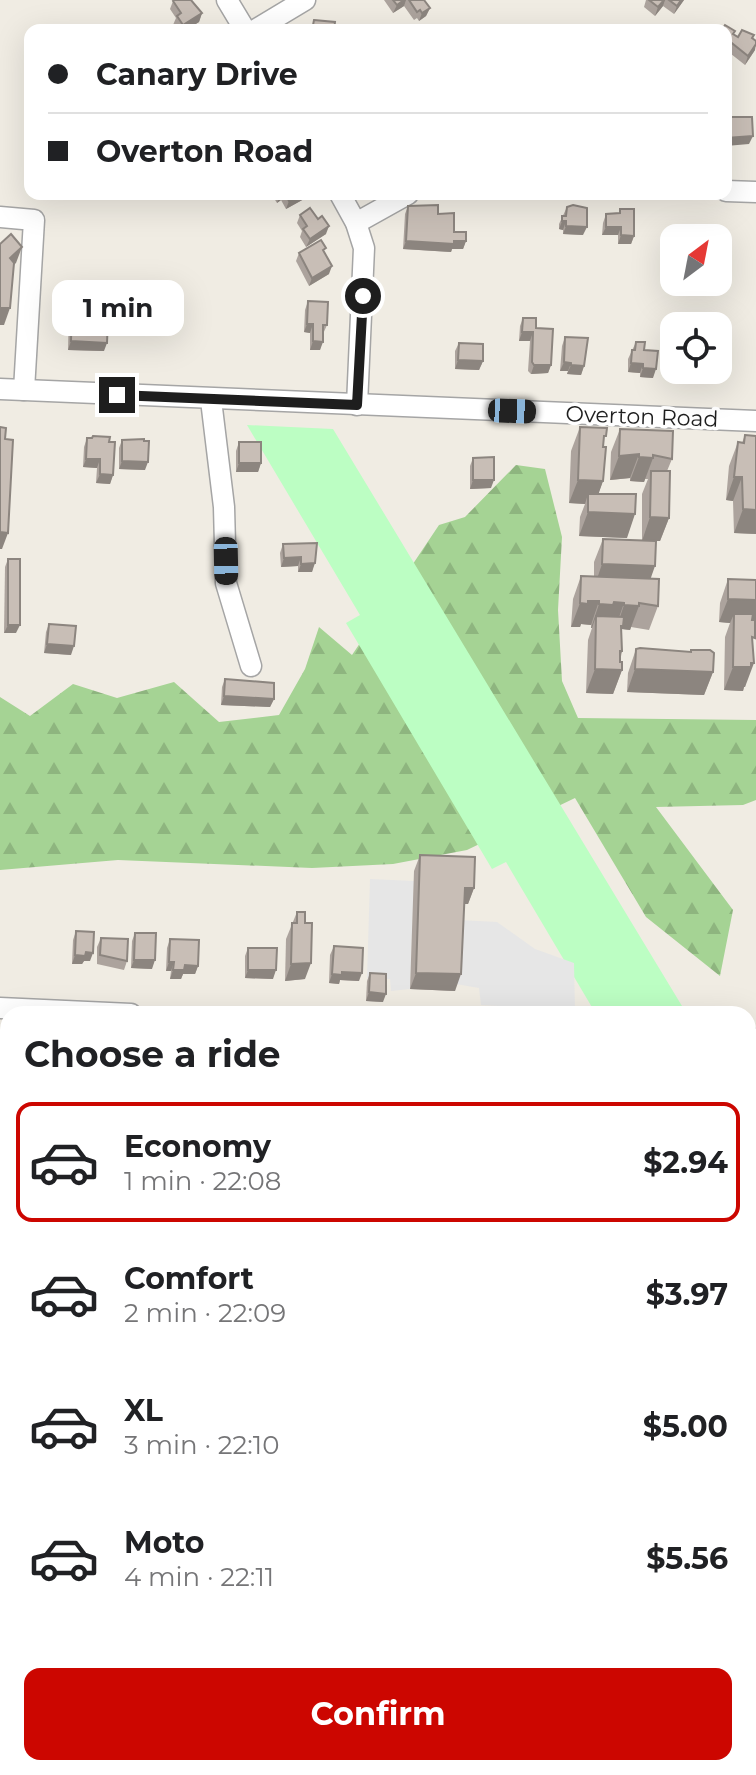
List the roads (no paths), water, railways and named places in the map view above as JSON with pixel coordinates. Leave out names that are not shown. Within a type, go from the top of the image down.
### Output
[{"type":"street","points":[[227,0],[241,24]]},
{"type":"street","points":[[265,24],[305,0]]},
{"type":"street","points":[[732,191],[756,192]]},
{"type":"street","points":[[343,200],[356,223],[364,248],[357,405]]},
{"type":"street","points":[[356,223],[397,200]]},
{"type":"street","points":[[0,217],[34,220],[24,390]]},
{"type":"street","name":"Overton Road","points":[[0,389],[756,421]]},
{"type":"street","points":[[211,400],[224,507],[226,583],[251,666]]}]
